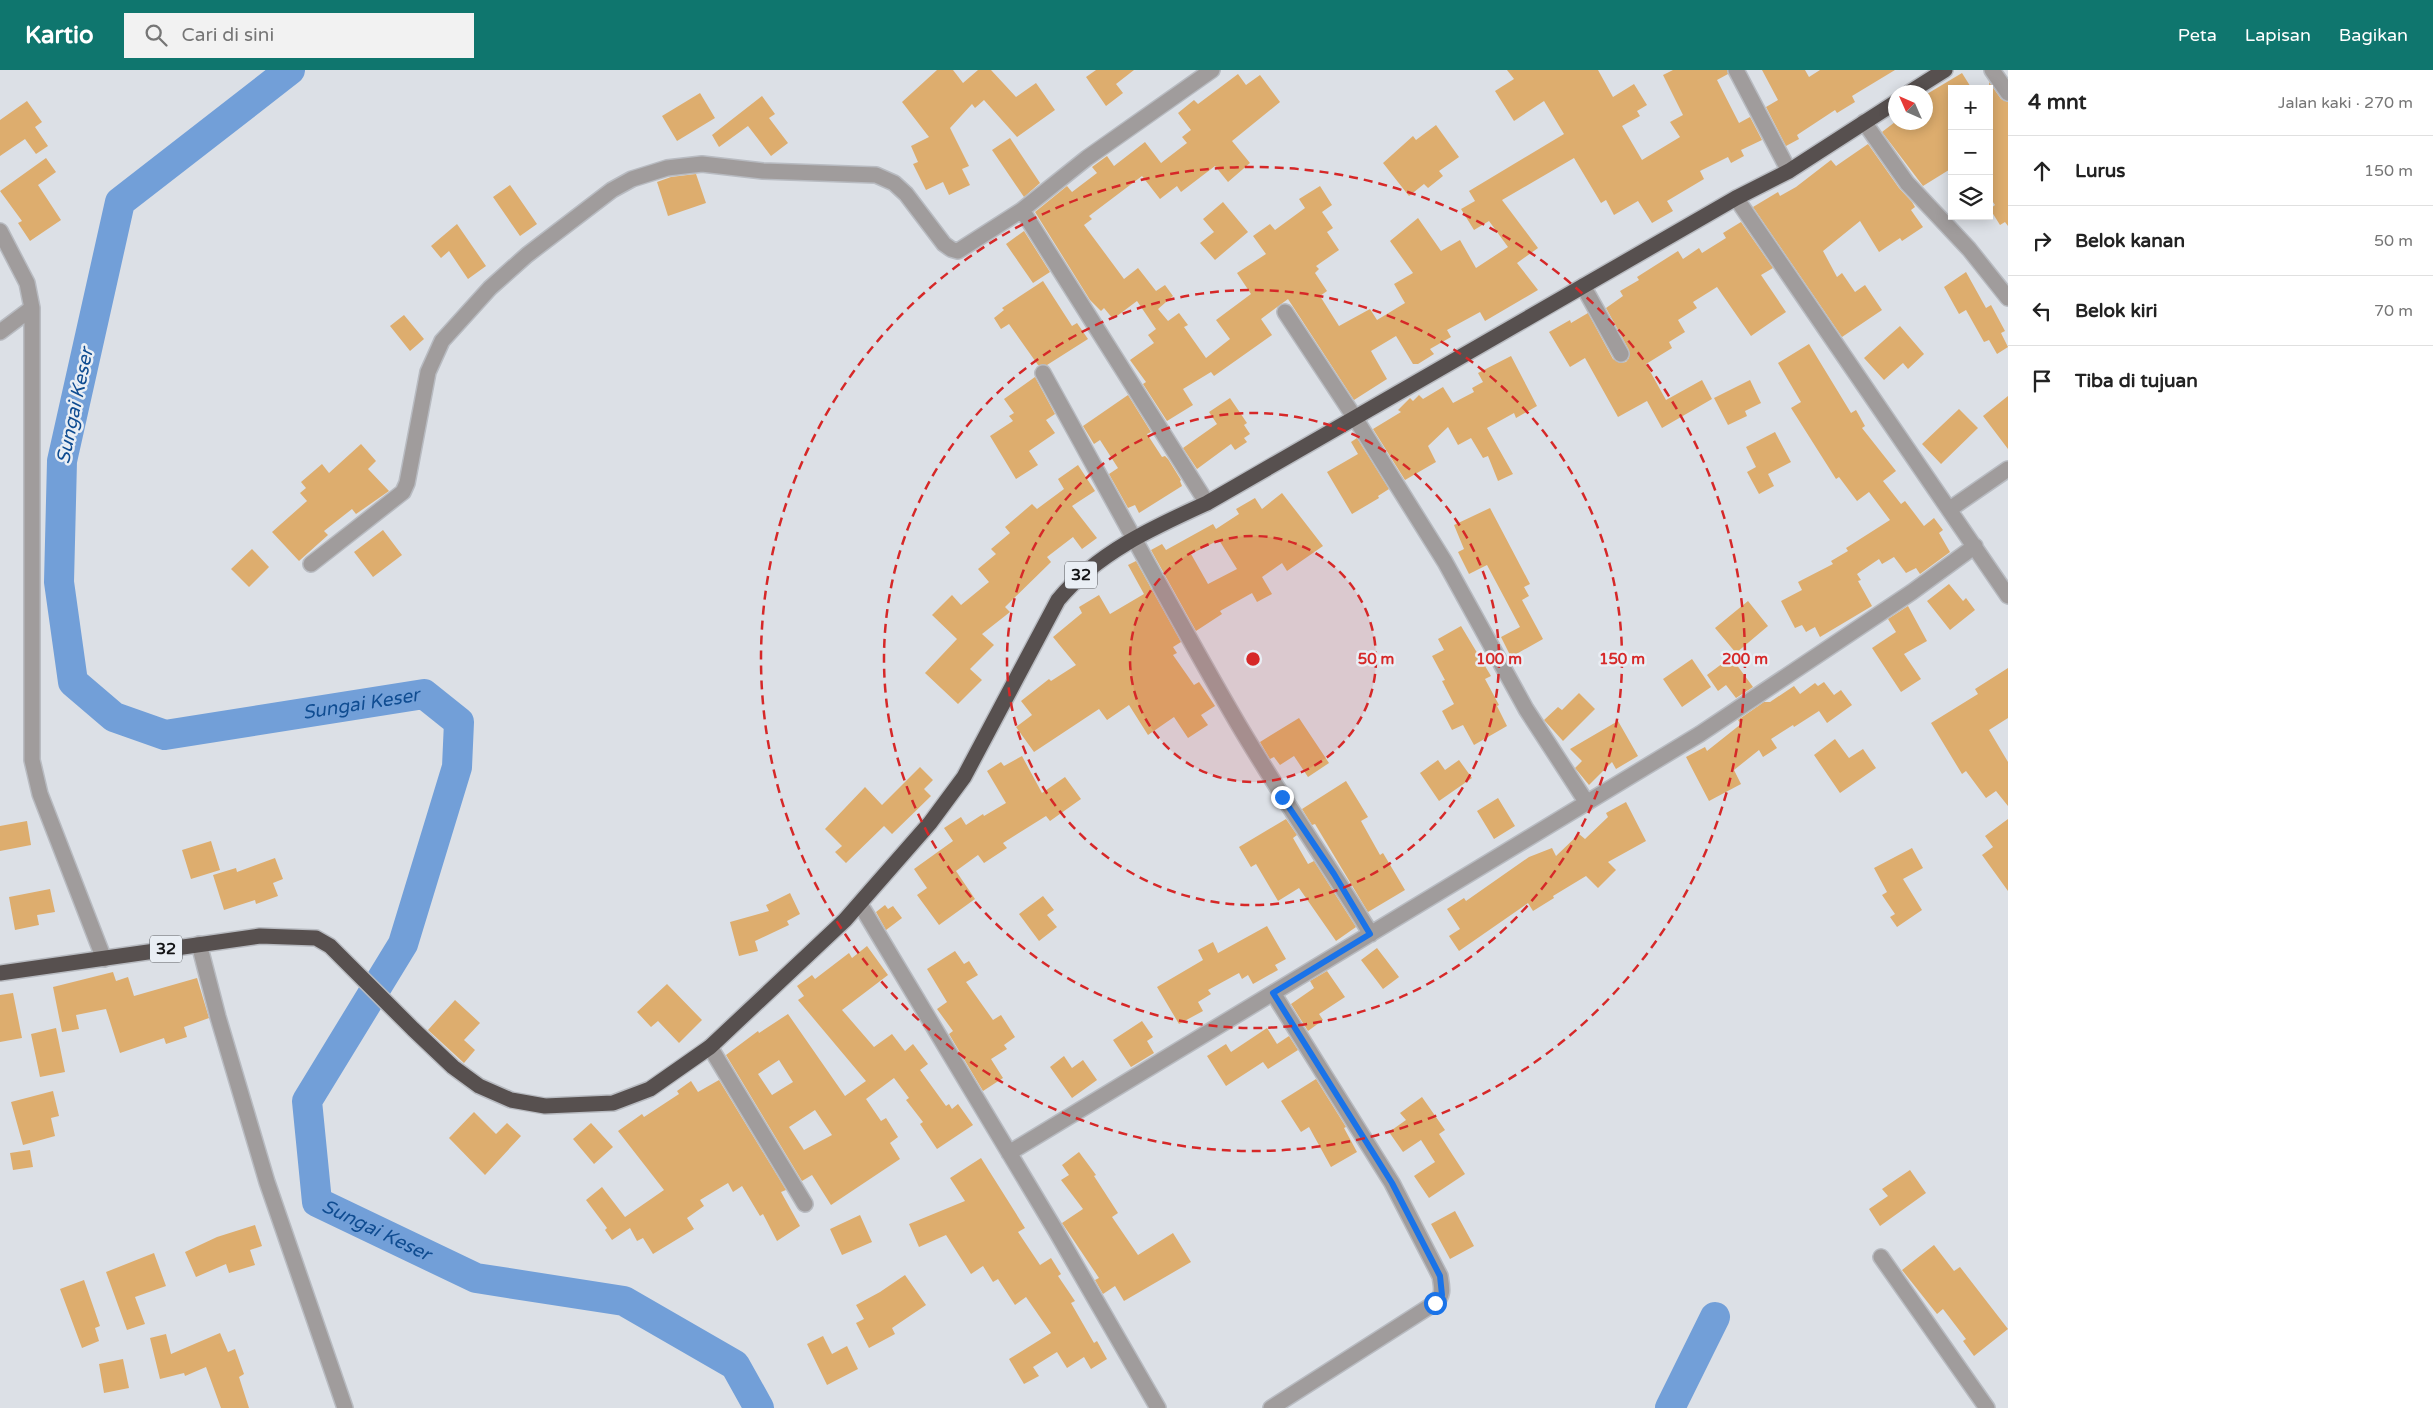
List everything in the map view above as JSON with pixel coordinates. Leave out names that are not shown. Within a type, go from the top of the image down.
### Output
[{"type":"highway","points":[[1921,85],[1945,70]]},
{"type":"highway","name":"32","points":[[0,973],[199,944],[269,936],[316,938],[330,946],[453,1067],[479,1086],[511,1100],[545,1106],[613,1103],[650,1089],[710,1047],[860,904],[930,823],[964,777],[1058,600],[1074,581],[1100,560],[1135,539],[1207,503],[1736,198],[1789,171],[1888,107]]},
{"type":"street","points":[[311,564],[403,492],[407,483],[428,372],[442,342],[490,288],[527,254],[612,190],[632,179],[667,168],[702,164],[763,171],[876,176],[894,183],[906,194],[944,244],[950,249],[958,251],[1022,210],[1087,158],[1212,70]]},
{"type":"street","points":[[1736,70],[1789,171]]},
{"type":"street","points":[[1992,70],[2008,93]]},
{"type":"street","points":[[1864,122],[1907,183],[1969,249],[2008,298]]},
{"type":"street","points":[[1736,198],[2008,596]]},
{"type":"street","points":[[1022,210],[1207,503]]},
{"type":"street","points":[[0,231],[28,284],[32,308],[32,760],[40,794],[104,959]]},
{"type":"street","points":[[1583,286],[1621,354]]},
{"type":"street","points":[[0,332],[32,308]]},
{"type":"street","points":[[1285,312],[1355,418],[1445,562],[1526,710],[1587,803]]},
{"type":"street","points":[[1043,373],[1230,711],[1282,797],[1334,874],[1370,934]]},
{"type":"street","points":[[1950,509],[2008,469]]},
{"type":"street","points":[[1009,1153],[1700,734],[1844,639],[1975,546]]},
{"type":"street","points":[[860,904],[1009,1153],[1158,1408]]},
{"type":"street","points":[[199,944],[218,1017],[267,1182],[345,1408]]},
{"type":"street","points":[[1271,1408],[1435,1303],[1442,1295],[1440,1276],[1392,1183],[1273,993]]},
{"type":"street","points":[[710,1047],[805,1204]]},
{"type":"street","points":[[1880,1257],[1986,1408]]},
{"type":"building","points":[[937,70],[953,70],[963,83],[978,70],[991,70],[1016,97],[1036,83],[1055,110],[1017,137],[984,100],[975,108],[972,104],[950,128],[969,166],[962,169],[970,185],[949,195],[943,182],[926,190],[913,164],[918,162],[911,146],[929,137],[902,102]]},
{"type":"building","points":[[1096,70],[1134,70],[1116,84],[1123,93],[1106,106],[1086,77]]},
{"type":"building","points":[[1507,70],[1598,70],[1613,97],[1634,84],[1647,105],[1637,111],[1640,116],[1622,126],[1642,160],[1680,137],[1670,122],[1683,115],[1663,75],[1673,70],[1727,70],[1728,74],[1717,80],[1739,123],[1750,117],[1762,140],[1741,150],[1744,156],[1731,163],[1728,157],[1700,171],[1704,179],[1667,201],[1673,211],[1652,223],[1638,201],[1614,215],[1606,200],[1601,203],[1574,158],[1502,200],[1538,248],[1517,263],[1538,290],[1485,321],[1480,312],[1447,330],[1451,337],[1430,349],[1434,354],[1418,364],[1413,364],[1396,336],[1371,351],[1387,379],[1354,400],[1288,299],[1261,319],[1272,335],[1214,376],[1211,372],[1183,389],[1193,405],[1167,421],[1143,384],[1146,382],[1130,360],[1154,343],[1148,335],[1156,329],[1137,301],[1113,319],[1104,308],[1101,311],[1090,300],[1035,212],[1067,186],[1072,192],[1097,173],[1092,167],[1107,156],[1114,166],[1145,142],[1161,163],[1187,143],[1182,137],[1191,130],[1178,113],[1194,100],[1198,104],[1238,74],[1246,85],[1260,75],[1280,102],[1232,141],[1250,163],[1228,182],[1215,166],[1181,192],[1177,186],[1160,199],[1142,176],[1089,216],[1092,219],[1084,225],[1124,279],[1138,268],[1156,291],[1165,285],[1173,296],[1158,309],[1168,321],[1179,313],[1188,325],[1184,327],[1206,358],[1230,339],[1216,320],[1251,294],[1237,273],[1266,254],[1253,236],[1270,224],[1275,230],[1305,208],[1299,199],[1320,186],[1332,205],[1322,212],[1333,228],[1327,232],[1339,250],[1316,266],[1319,269],[1315,273],[1327,291],[1320,296],[1339,326],[1370,309],[1377,320],[1405,303],[1394,284],[1413,273],[1390,241],[1418,218],[1441,251],[1460,240],[1476,268],[1508,247],[1489,221],[1474,230],[1461,209],[1475,201],[1469,191],[1564,134],[1544,101],[1514,121],[1495,91],[1514,79]]},
{"type":"building","points":[[1762,70],[1805,70],[1809,77],[1820,70],[1895,70],[1852,96],[1855,102],[1837,113],[1835,110],[1797,135],[1799,139],[1786,146],[1766,107],[1778,100]]},
{"type":"building","points":[[1962,73],[1970,85],[1948,85],[1948,170],[1923,186],[1882,132],[1888,127],[1888,130],[1933,130],[1933,90]]},
{"type":"building","points":[[1993,88],[2001,99],[2008,102],[2008,226],[2005,222],[2000,225],[1993,214],[1993,207],[1995,205],[1993,202]]},
{"type":"building","points":[[700,93],[715,118],[677,141],[662,116]]},
{"type":"building","points":[[762,96],[775,114],[769,118],[788,143],[771,156],[748,126],[719,147],[712,135]]},
{"type":"building","points":[[27,101],[42,122],[35,127],[48,146],[36,154],[25,139],[0,156],[0,120]]},
{"type":"building","points":[[1436,125],[1459,157],[1439,171],[1443,176],[1428,188],[1424,184],[1409,196],[1383,163],[1413,136],[1416,140]]},
{"type":"building","points":[[1010,138],[1040,183],[1024,197],[992,150]]},
{"type":"building","points":[[1868,144],[1899,188],[1912,202],[1915,207],[1911,210],[1923,227],[1902,241],[1900,238],[1879,252],[1860,221],[1823,251],[1837,277],[1842,273],[1855,292],[1865,285],[1882,310],[1842,337],[1753,207],[1778,192],[1780,196],[1796,187],[1831,160],[1836,166]]},
{"type":"building","points":[[46,158],[56,172],[38,185],[61,220],[30,241],[18,223],[22,221],[0,191]]},
{"type":"building","points":[[696,174],[706,203],[668,216],[657,182],[671,177]]},
{"type":"building","points":[[510,185],[537,224],[520,236],[493,197]]},
{"type":"building","points":[[1223,202],[1248,232],[1215,260],[1200,243],[1214,232],[1203,219]]},
{"type":"building","points":[[1741,222],[1773,268],[1761,275],[1786,312],[1751,336],[1717,287],[1693,302],[1697,308],[1678,320],[1685,332],[1669,342],[1672,348],[1646,364],[1666,400],[1702,380],[1712,399],[1662,428],[1647,401],[1618,417],[1585,358],[1570,367],[1549,332],[1570,320],[1571,323],[1588,313],[1613,359],[1620,363],[1626,362],[1629,358],[1629,350],[1606,308],[1623,296],[1620,291],[1639,280],[1637,277],[1678,251],[1683,259],[1699,248],[1702,253],[1726,238],[1723,233]]},
{"type":"building","points":[[457,224],[486,266],[468,279],[449,251],[441,258],[431,246]]},
{"type":"building","points":[[1024,231],[1050,272],[1033,283],[1006,244]]},
{"type":"building","points":[[1966,272],[1986,308],[1991,305],[2005,331],[2001,333],[2008,347],[1997,354],[1989,340],[1984,342],[1966,310],[1959,314],[1944,287]]},
{"type":"building","points":[[1043,281],[1072,326],[1077,323],[1088,339],[1047,365],[1038,365],[1009,324],[1001,329],[994,318],[1004,310],[1002,308]]},
{"type":"building","points":[[404,315],[424,339],[410,351],[390,326]]},
{"type":"building","points":[[1900,326],[1924,354],[1908,369],[1903,363],[1884,380],[1864,358]]},
{"type":"building","points":[[1809,344],[1851,413],[1856,410],[1865,426],[1862,428],[1896,471],[1883,481],[1901,504],[1905,501],[1924,526],[1934,518],[1943,530],[1939,533],[1950,552],[1920,574],[1916,568],[1906,573],[1894,557],[1882,564],[1879,559],[1857,574],[1861,580],[1858,581],[1872,606],[1820,637],[1815,627],[1806,632],[1802,625],[1795,628],[1781,601],[1802,590],[1798,582],[1833,564],[1831,561],[1848,551],[1846,548],[1890,520],[1869,492],[1857,501],[1839,477],[1836,479],[1791,408],[1801,402],[1778,363]]},
{"type":"building","points":[[1511,356],[1537,406],[1516,418],[1514,413],[1487,428],[1513,474],[1498,481],[1488,456],[1483,458],[1471,438],[1458,445],[1448,427],[1428,446],[1436,462],[1405,480],[1373,429],[1401,412],[1398,410],[1410,398],[1413,401],[1419,395],[1423,399],[1443,387],[1453,403],[1474,392],[1472,388],[1483,382],[1478,373]]},
{"type":"building","points":[[1035,377],[1055,414],[1046,420],[1055,433],[1029,451],[1038,465],[1016,479],[990,436],[1013,421],[1009,416],[1014,413],[1004,399]]},
{"type":"building","points":[[1750,380],[1761,403],[1745,411],[1747,416],[1728,425],[1714,398]]},
{"type":"building","points":[[1128,395],[1151,432],[1147,434],[1162,457],[1165,456],[1168,459],[1181,480],[1182,486],[1139,513],[1135,505],[1128,508],[1109,474],[1118,468],[1100,440],[1094,444],[1083,426]]},
{"type":"building","points":[[2008,396],[2008,449],[1983,416]]},
{"type":"building","points":[[1230,398],[1247,423],[1244,425],[1250,434],[1244,438],[1247,442],[1235,450],[1231,444],[1197,469],[1183,448],[1217,424],[1209,412]]},
{"type":"building","points":[[1959,409],[1978,428],[1941,464],[1922,444]]},
{"type":"building","points":[[1775,432],[1791,462],[1768,474],[1774,486],[1759,494],[1747,472],[1756,467],[1746,447]]},
{"type":"building","points":[[1357,438],[1389,489],[1378,496],[1379,498],[1352,514],[1327,472],[1358,454],[1351,442]]},
{"type":"building","points":[[361,444],[376,461],[368,469],[389,491],[356,514],[352,509],[324,531],[328,535],[299,561],[272,532],[307,501],[300,493],[306,488],[301,482],[322,464],[329,473]]},
{"type":"building","points":[[1078,465],[1095,491],[1072,506],[1097,538],[1082,549],[1073,537],[1047,557],[1051,562],[1005,607],[1010,612],[982,634],[994,645],[970,669],[982,680],[958,704],[925,673],[957,639],[932,615],[952,595],[961,605],[989,582],[978,569],[996,554],[991,549],[1010,533],[1005,527],[1032,504],[1037,509],[1064,489],[1058,479]]},
{"type":"building","points":[[1282,493],[1323,546],[1287,571],[1282,563],[1262,577],[1272,594],[1257,602],[1252,593],[1220,611],[1222,614],[1196,631],[1151,550],[1162,544],[1166,550],[1213,524],[1216,529],[1239,514],[1236,509],[1255,498],[1262,509]],"holes":[[[1219,540],[1237,569],[1208,584],[1191,554]]]},
{"type":"building","points":[[1490,508],[1530,584],[1524,587],[1529,596],[1522,600],[1543,639],[1511,657],[1501,637],[1520,627],[1487,565],[1469,574],[1458,552],[1464,549],[1454,525]]},
{"type":"building","points":[[383,530],[402,555],[373,577],[354,552]]},
{"type":"building","points":[[252,549],[269,567],[249,587],[231,569]]},
{"type":"building","points":[[1136,561],[1181,642],[1173,647],[1177,653],[1173,655],[1194,685],[1199,682],[1215,706],[1201,715],[1208,725],[1188,738],[1174,717],[1148,735],[1129,705],[1107,720],[1099,709],[1034,752],[1016,727],[1032,715],[1021,701],[1049,679],[1051,681],[1076,665],[1053,637],[1082,613],[1079,607],[1099,595],[1110,614],[1144,594],[1128,565]]},
{"type":"building","points":[[1949,584],[1963,601],[1966,598],[1975,610],[1950,630],[1927,601]]},
{"type":"building","points":[[1748,601],[1768,626],[1736,653],[1715,628]]},
{"type":"building","points":[[1908,606],[1927,641],[1904,654],[1921,679],[1901,692],[1872,648],[1896,632],[1888,619]]},
{"type":"building","points":[[1461,626],[1491,676],[1485,679],[1499,705],[1497,706],[1507,726],[1474,745],[1463,725],[1452,730],[1442,711],[1454,704],[1442,681],[1445,680],[1432,656],[1444,650],[1438,639]]},
{"type":"building","points":[[1731,657],[1753,687],[1736,698],[1726,685],[1718,691],[1707,675]]},
{"type":"building","points":[[1692,659],[1711,687],[1682,707],[1663,679]]},
{"type":"building","points":[[2008,668],[2008,718],[1989,730],[2008,762],[2008,806],[1996,791],[1986,798],[1966,771],[1962,774],[1931,723],[1978,694],[1975,689]]},
{"type":"building","points":[[1824,682],[1834,695],[1841,690],[1852,705],[1827,723],[1819,711],[1771,739],[1777,748],[1763,757],[1759,750],[1734,770],[1741,784],[1709,801],[1686,757],[1705,747],[1707,751],[1741,724],[1738,720],[1764,702],[1770,702],[1794,686],[1800,694],[1815,683],[1818,686]]},
{"type":"building","points":[[1579,693],[1595,709],[1563,741],[1544,720],[1558,707],[1562,710]]},
{"type":"building","points":[[1299,718],[1329,763],[1308,777],[1294,756],[1280,765],[1274,757],[1270,759],[1260,742]]},
{"type":"building","points":[[1618,721],[1638,756],[1616,769],[1612,762],[1589,785],[1575,768],[1582,761],[1570,749]]},
{"type":"building","points":[[1835,739],[1849,758],[1863,749],[1876,768],[1840,793],[1814,755]]},
{"type":"building","points":[[1022,756],[1042,793],[1065,777],[1081,799],[1050,821],[1046,816],[1003,843],[1007,848],[984,863],[978,855],[956,871],[975,899],[939,925],[917,895],[927,888],[914,869],[953,841],[944,828],[961,817],[966,825],[1006,803],[987,771],[1001,762],[1004,766]]},
{"type":"building","points":[[1438,760],[1445,770],[1459,760],[1472,778],[1439,801],[1420,773]]},
{"type":"building","points":[[920,767],[933,780],[924,789],[931,796],[892,834],[884,826],[846,863],[835,852],[842,846],[825,829],[865,787],[882,805]]},
{"type":"building","points":[[1346,781],[1368,817],[1361,821],[1380,855],[1383,853],[1405,890],[1368,912],[1315,824],[1312,825],[1302,809]]},
{"type":"building","points":[[1498,798],[1515,826],[1494,839],[1477,811]]},
{"type":"building","points":[[1626,802],[1646,841],[1608,862],[1616,870],[1598,888],[1586,876],[1533,911],[1528,903],[1459,951],[1449,936],[1460,929],[1447,909],[1464,898],[1466,901],[1529,857],[1552,848],[1556,856],[1579,834],[1585,839],[1608,817],[1606,813]]},
{"type":"building","points":[[1286,819],[1297,835],[1293,838],[1308,864],[1314,861],[1356,927],[1336,941],[1299,888],[1278,901],[1256,864],[1251,867],[1239,847]]},
{"type":"building","points":[[2008,819],[2008,891],[1982,855],[1993,847],[1985,836]]},
{"type":"building","points":[[27,821],[31,845],[0,851],[0,826]]},
{"type":"building","points":[[211,841],[220,870],[191,879],[182,850]]},
{"type":"building","points":[[1912,848],[1923,868],[1903,879],[1922,910],[1897,927],[1890,917],[1895,914],[1882,895],[1887,892],[1874,868]]},
{"type":"building","points":[[275,858],[283,879],[273,883],[278,896],[256,904],[255,900],[224,910],[213,875],[236,868],[237,872]]},
{"type":"building","points":[[50,889],[55,912],[37,915],[39,925],[15,930],[9,897]]},
{"type":"building","points":[[790,893],[800,914],[787,921],[789,925],[755,941],[758,951],[739,956],[730,922],[769,911],[766,905]]},
{"type":"building","points":[[1043,896],[1054,910],[1047,915],[1057,927],[1039,941],[1019,914]]},
{"type":"building","points":[[885,905],[888,909],[893,906],[902,918],[886,930],[876,912]]},
{"type":"building","points":[[1267,926],[1286,959],[1275,965],[1278,970],[1253,984],[1248,975],[1242,979],[1239,973],[1208,990],[1211,994],[1198,1002],[1203,1011],[1179,1024],[1157,987],[1203,960],[1198,950],[1213,942],[1218,953]]},
{"type":"building","points":[[867,946],[888,975],[842,1010],[874,1047],[892,1034],[905,1051],[913,1044],[928,1064],[920,1070],[946,1106],[949,1104],[952,1109],[958,1104],[973,1125],[937,1149],[920,1124],[923,1122],[906,1100],[909,1098],[894,1078],[866,1099],[881,1121],[886,1118],[898,1137],[890,1143],[900,1159],[831,1205],[812,1175],[802,1181],[726,1055],[758,1031],[759,1033],[788,1014],[845,1096],[866,1081],[798,1000],[804,996],[797,986],[812,975],[815,979],[849,953],[852,958]],"holes":[[[779,1060],[793,1082],[772,1095],[758,1074]],[[815,1110],[832,1135],[804,1150],[789,1127]]]},
{"type":"building","points":[[1377,948],[1399,977],[1383,989],[1361,960]]},
{"type":"building","points":[[955,951],[964,964],[969,961],[978,975],[966,982],[993,1020],[1001,1015],[1015,1037],[1004,1045],[1007,1049],[991,1059],[1003,1078],[983,1091],[949,1034],[953,1031],[937,1009],[947,1002],[927,969]]},
{"type":"building","points":[[1327,971],[1345,997],[1319,1014],[1323,1020],[1308,1031],[1291,1004],[1314,988],[1310,981]]},
{"type":"building","points":[[113,972],[116,981],[128,977],[134,996],[197,978],[209,1018],[184,1027],[187,1037],[166,1044],[164,1038],[120,1053],[106,1009],[76,1015],[79,1029],[62,1032],[53,987]]},
{"type":"building","points":[[667,984],[702,1020],[679,1043],[658,1021],[651,1027],[637,1012]]},
{"type":"building","points":[[13,993],[22,1038],[0,1042],[0,995]]},
{"type":"building","points":[[455,1000],[480,1023],[464,1040],[475,1050],[464,1063],[428,1030]]},
{"type":"building","points":[[1142,1021],[1153,1037],[1147,1041],[1154,1053],[1131,1067],[1113,1040]]},
{"type":"building","points":[[56,1028],[65,1072],[40,1077],[31,1034]]},
{"type":"building","points":[[1267,1028],[1277,1044],[1289,1036],[1298,1050],[1268,1069],[1263,1062],[1226,1086],[1207,1056],[1226,1044],[1231,1052]]},
{"type":"building","points":[[1064,1056],[1072,1068],[1083,1060],[1097,1080],[1072,1098],[1050,1067]]},
{"type":"building","points":[[1316,1079],[1346,1127],[1344,1128],[1357,1152],[1331,1167],[1309,1127],[1301,1132],[1281,1101]]},
{"type":"building","points":[[719,1080],[786,1190],[781,1192],[800,1226],[777,1241],[763,1214],[760,1216],[742,1186],[733,1192],[728,1183],[700,1200],[704,1206],[687,1218],[694,1229],[653,1254],[643,1238],[637,1241],[630,1228],[612,1240],[605,1230],[607,1228],[586,1200],[602,1187],[625,1217],[664,1190],[618,1131],[642,1114],[644,1117],[679,1094],[677,1091],[691,1081],[698,1092]]},
{"type":"building","points":[[53,1091],[59,1116],[51,1118],[55,1136],[23,1145],[11,1102]]},
{"type":"building","points":[[1422,1097],[1445,1130],[1439,1134],[1465,1174],[1429,1198],[1414,1176],[1435,1162],[1421,1140],[1403,1152],[1389,1132],[1406,1120],[1400,1113]]},
{"type":"building","points":[[474,1112],[496,1134],[507,1123],[521,1136],[485,1175],[449,1138]]},
{"type":"building","points":[[591,1123],[613,1147],[594,1164],[573,1139]]},
{"type":"building","points":[[30,1150],[33,1167],[13,1170],[10,1153]]},
{"type":"building","points":[[1079,1152],[1096,1175],[1094,1176],[1118,1213],[1112,1217],[1138,1255],[1173,1233],[1191,1262],[1124,1301],[1115,1286],[1103,1294],[1095,1280],[1099,1278],[1062,1223],[1083,1209],[1061,1180],[1069,1175],[1062,1165]]},
{"type":"building","points":[[981,1158],[1025,1228],[1018,1232],[1040,1265],[1051,1258],[1061,1274],[1058,1276],[1075,1301],[1071,1303],[1094,1343],[1097,1341],[1107,1359],[1091,1369],[1084,1357],[1067,1368],[1057,1352],[1033,1367],[1039,1376],[1024,1384],[1009,1359],[1051,1333],[1026,1297],[1015,1305],[998,1279],[993,1282],[983,1266],[971,1274],[946,1235],[919,1247],[909,1224],[965,1201],[950,1178]]},
{"type":"building","points":[[1910,1170],[1926,1193],[1880,1226],[1869,1209],[1888,1196],[1882,1189]]},
{"type":"building","points":[[1455,1211],[1474,1246],[1450,1259],[1431,1224]]},
{"type":"building","points":[[860,1215],[872,1242],[842,1255],[830,1229]]},
{"type":"building","points":[[255,1225],[262,1246],[250,1250],[255,1265],[229,1273],[226,1264],[196,1277],[185,1252],[217,1237]]},
{"type":"building","points":[[1934,1245],[1954,1271],[1960,1267],[2008,1329],[1974,1356],[1963,1341],[1966,1339],[1943,1309],[1937,1314],[1902,1270]]},
{"type":"building","points":[[154,1253],[166,1286],[135,1297],[145,1324],[127,1330],[106,1272]]},
{"type":"building","points":[[905,1275],[926,1305],[892,1328],[895,1334],[869,1348],[856,1323],[864,1319],[856,1305]]},
{"type":"building","points":[[84,1280],[100,1326],[95,1328],[99,1341],[82,1348],[60,1289]]},
{"type":"building","points":[[220,1333],[228,1352],[235,1349],[244,1374],[239,1377],[249,1408],[221,1408],[206,1367],[185,1376],[184,1373],[160,1379],[150,1338],[166,1334],[171,1354]]},
{"type":"building","points":[[823,1336],[832,1354],[847,1346],[858,1369],[827,1385],[807,1344]]},
{"type":"building","points":[[123,1359],[129,1388],[104,1393],[99,1364]]},
{"type":"waterway","name":"Sungai Keser","points":[[290,70],[120,202],[62,461],[59,582],[73,682],[114,717],[165,735],[424,694],[459,722],[457,767],[403,944],[307,1101],[317,1202],[476,1278],[624,1301],[735,1365],[759,1408]]},
{"type":"waterway","points":[[1670,1408],[1715,1317]]},
{"type":"route","points":[[1282,797],[1334,874],[1370,934],[1273,993],[1392,1183],[1440,1276],[1442,1295],[1435,1303]]}]
